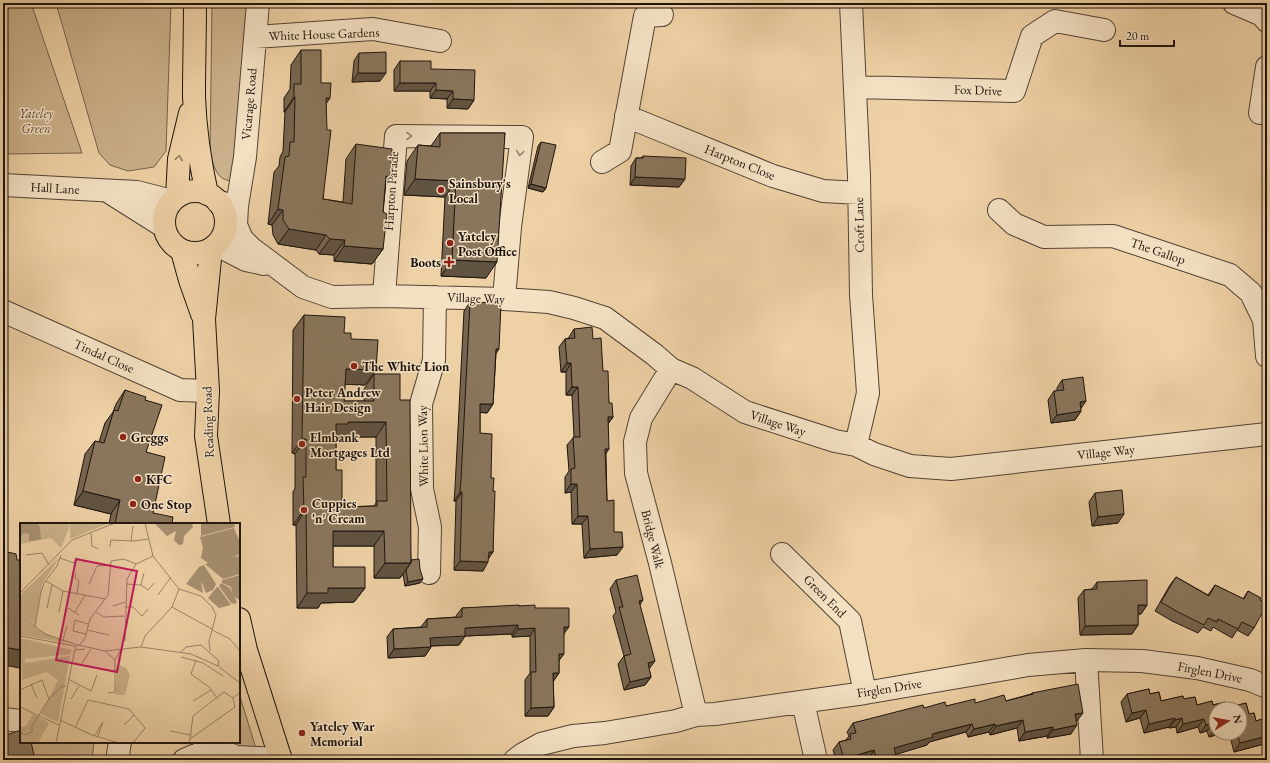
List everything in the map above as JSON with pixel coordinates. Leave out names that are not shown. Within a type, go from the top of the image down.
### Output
[{"type":"main road","name":"Reading Road","points":[[195,3],[194,97],[198,140],[202,171],[223,223],[204,319],[208,391],[207,444],[219,523]]},
{"type":"main road","name":"Reading Road","points":[[175,199],[179,159],[194,97]]},
{"type":"main road","points":[[197,191],[223,223],[197,254],[190,254],[182,251],[173,245],[167,237],[163,226],[164,218],[166,210],[175,199],[186,192],[197,191]]},
{"type":"main road","name":"Reading Road","points":[[182,251],[190,280],[204,319]]},
{"type":"main road","points":[[240,623],[246,650],[281,760]]},
{"type":"street","name":"Vicarage Road","points":[[223,223],[245,157],[258,3]]},
{"type":"street","name":"Croft Lane","points":[[851,3],[859,193],[861,295],[868,393],[856,446]]},
{"type":"street","points":[[1234,3],[1262,15],[1267,22]]},
{"type":"street","points":[[602,162],[620,151],[645,16],[662,15]]},
{"type":"street","name":"Fox Drive","points":[[855,87],[1014,91],[1032,36],[1055,21],[1104,30]]},
{"type":"street","name":"White House Gardens","points":[[255,37],[373,29],[440,41]]},
{"type":"street","points":[[1260,113],[1267,67]]},
{"type":"street","name":"Harpton Close","points":[[626,116],[774,176],[823,191],[859,193]]},
{"type":"street","name":"Harpton Parade","points":[[384,296],[396,136],[522,137],[510,227],[504,299]]},
{"type":"street","name":"Hall Lane","points":[[3,184],[137,192],[175,199]]},
{"type":"street","name":"Hall Lane","points":[[107,191],[163,226]]},
{"type":"street","name":"The Gallop","points":[[999,210],[1014,224],[1044,237],[1113,236],[1230,276],[1251,293],[1264,320],[1267,356]]},
{"type":"street","name":"Village Way","points":[[223,223],[246,260],[275,266],[303,287],[332,297],[435,297],[549,302],[605,318],[656,355],[671,369],[692,378],[745,412],[834,442],[856,446],[874,454],[910,466],[951,469],[1267,434]]},
{"type":"street","name":"White Lion Way","points":[[428,573],[430,527],[422,489],[421,404],[434,360],[435,297]]},
{"type":"street","name":"Tindal Close","points":[[3,311],[180,390],[208,391]]},
{"type":"street","name":"Bridge Walk","points":[[671,369],[641,418],[635,442],[636,473],[660,563],[696,714]]},
{"type":"street","name":"Green End","points":[[782,554],[850,621],[865,693]]},
{"type":"street","points":[[1086,660],[1092,760]]},
{"type":"street","name":"Firglen Drive","points":[[515,760],[541,744],[572,736],[605,733],[676,721],[696,714],[715,714],[865,693],[1028,665],[1086,660],[1142,661],[1197,668],[1250,680],[1267,687]]},
{"type":"street","points":[[803,702],[816,760]]},
{"type":"street","points":[[3,719],[20,720]]},
{"type":"street","points":[[120,743],[118,754],[120,760]]},
{"type":"street","points":[[184,760],[209,745],[236,757],[281,760]]},
{"type":"green space","name":"Yateley Green","points":[[3,3],[31,3],[82,153],[3,154]]},
{"type":"green space","name":"Yateley Green","points":[[56,3],[171,3],[166,151],[154,167],[128,171],[110,165],[99,153]]},
{"type":"green space","points":[[212,3],[252,3],[234,181],[223,179],[217,173],[210,154]]},
{"type":"green space","points":[[240,696],[257,752],[225,743],[240,743]]},
{"type":"green space","points":[[3,739],[20,743],[94,743],[92,760],[3,760]]},
{"type":"building","points":[[301,50],[321,50],[321,83],[331,83],[330,98],[326,98],[327,130],[331,130],[323,199],[352,204],[356,144],[392,149],[390,177],[386,176],[383,212],[387,214],[383,249],[344,246],[345,240],[330,239],[326,235],[289,229],[283,220],[283,210],[278,209],[285,157],[289,156],[290,142],[294,142],[294,84],[301,84]]},
{"type":"building","points":[[386,52],[386,73],[358,73],[359,53]]},
{"type":"building","points":[[400,61],[431,61],[431,69],[475,70],[474,100],[453,99],[453,91],[436,90],[436,83],[400,83]]},
{"type":"building","points":[[440,133],[505,133],[497,262],[452,260],[456,181],[415,179],[418,145],[440,147]]},
{"type":"building","points":[[541,142],[556,145],[546,188],[531,184]]},
{"type":"building","points":[[643,156],[686,158],[685,179],[635,177],[636,158],[643,158]]},
{"type":"building","points":[[470,302],[501,303],[499,349],[496,349],[493,404],[480,404],[480,433],[492,434],[491,478],[494,478],[493,491],[495,491],[493,552],[489,552],[488,562],[460,561],[462,492],[460,492]]},
{"type":"building","points":[[304,315],[345,317],[344,333],[351,333],[351,339],[378,340],[376,370],[346,369],[344,401],[374,401],[374,374],[400,374],[400,400],[410,400],[411,563],[385,563],[384,531],[333,531],[333,567],[365,567],[365,588],[328,588],[328,593],[307,593],[306,510],[304,510],[303,477],[306,477],[306,439],[302,439]],"holes":[[[348,422],[386,422],[387,501],[377,501],[377,506],[342,507],[342,470],[336,470],[336,424],[348,424]]]},
{"type":"building","points":[[592,327],[593,339],[601,338],[603,371],[608,371],[609,403],[612,403],[613,417],[608,417],[609,449],[605,449],[607,501],[614,500],[614,532],[622,532],[623,547],[590,549],[588,516],[578,516],[577,484],[571,484],[571,469],[575,468],[573,437],[580,437],[578,387],[572,387],[571,363],[567,363],[565,339],[575,338],[574,329]]},
{"type":"building","points":[[1083,377],[1086,401],[1080,402],[1081,411],[1057,415],[1054,391],[1064,390],[1062,380]]},
{"type":"building","points":[[125,390],[146,397],[145,400],[162,405],[146,452],[165,457],[153,513],[173,517],[172,523],[115,523],[120,500],[83,491],[95,441],[104,443],[114,410],[118,411]]},
{"type":"building","points":[[1122,490],[1124,514],[1098,517],[1095,493]]},
{"type":"building","points":[[3,551],[16,554],[17,560],[20,560],[20,650],[3,647]]},
{"type":"building","points":[[419,559],[423,579],[408,582],[406,570],[411,563],[411,560]]},
{"type":"building","points":[[637,575],[643,600],[639,601],[655,661],[648,663],[651,677],[630,682],[624,656],[631,654],[619,607],[623,607],[616,580]]},
{"type":"building","points":[[1176,577],[1209,596],[1215,585],[1244,599],[1248,591],[1261,598],[1260,600],[1267,604],[1254,628],[1242,622],[1238,629],[1218,619],[1217,622],[1208,618],[1204,625],[1161,602]]},
{"type":"building","points":[[1147,580],[1147,605],[1138,605],[1138,625],[1085,626],[1084,590],[1097,589],[1097,582]]},
{"type":"building","points":[[535,605],[535,608],[569,608],[569,627],[564,627],[564,654],[559,654],[559,673],[553,673],[554,707],[531,708],[531,672],[536,672],[535,628],[518,629],[518,625],[465,628],[465,636],[430,638],[431,647],[394,649],[393,629],[427,627],[427,619],[462,617],[462,608]]},
{"type":"building","points":[[1078,684],[1083,713],[1075,714],[1077,725],[1053,730],[1053,727],[1025,732],[1023,720],[974,729],[972,724],[932,734],[933,737],[894,748],[896,755],[877,760],[874,750],[844,759],[839,742],[851,739],[850,734],[856,733],[853,723],[923,705],[924,708],[945,702],[946,706],[975,699],[975,703],[1004,695],[1006,701],[1033,694],[1032,693]]},
{"type":"building","points":[[1149,689],[1150,694],[1159,692],[1161,701],[1183,696],[1184,699],[1195,697],[1197,705],[1208,702],[1208,724],[1206,725],[1204,719],[1183,724],[1182,718],[1175,720],[1175,718],[1149,724],[1146,710],[1132,713],[1127,694]]},
{"type":"building","points":[[1248,710],[1249,714],[1254,713],[1256,721],[1265,718],[1267,725],[1267,736],[1248,741]]},
{"type":"building","points":[[20,730],[20,743],[31,743],[35,760],[3,760],[3,736]]},
{"type":"place","name":"Sainsbury's Local","points":[[441,190]]},
{"type":"place","name":"Yateley Post Office","points":[[450,243]]},
{"type":"place","name":"Boots","points":[[449,262]]},
{"type":"place","name":"The White Lion","points":[[354,366]]},
{"type":"place","name":"Peter Andrew Hair Design","points":[[297,399]]},
{"type":"place","name":"Greggs","points":[[123,437]]},
{"type":"place","name":"Elmbank Mortgages Ltd","points":[[302,444]]},
{"type":"place","name":"KFC","points":[[138,479]]},
{"type":"place","name":"One Stop","points":[[133,504]]},
{"type":"place","name":"Cuppies 'n' Cream","points":[[304,510]]},
{"type":"place","name":"Yateley War Memorial","points":[[302,733]]}]
